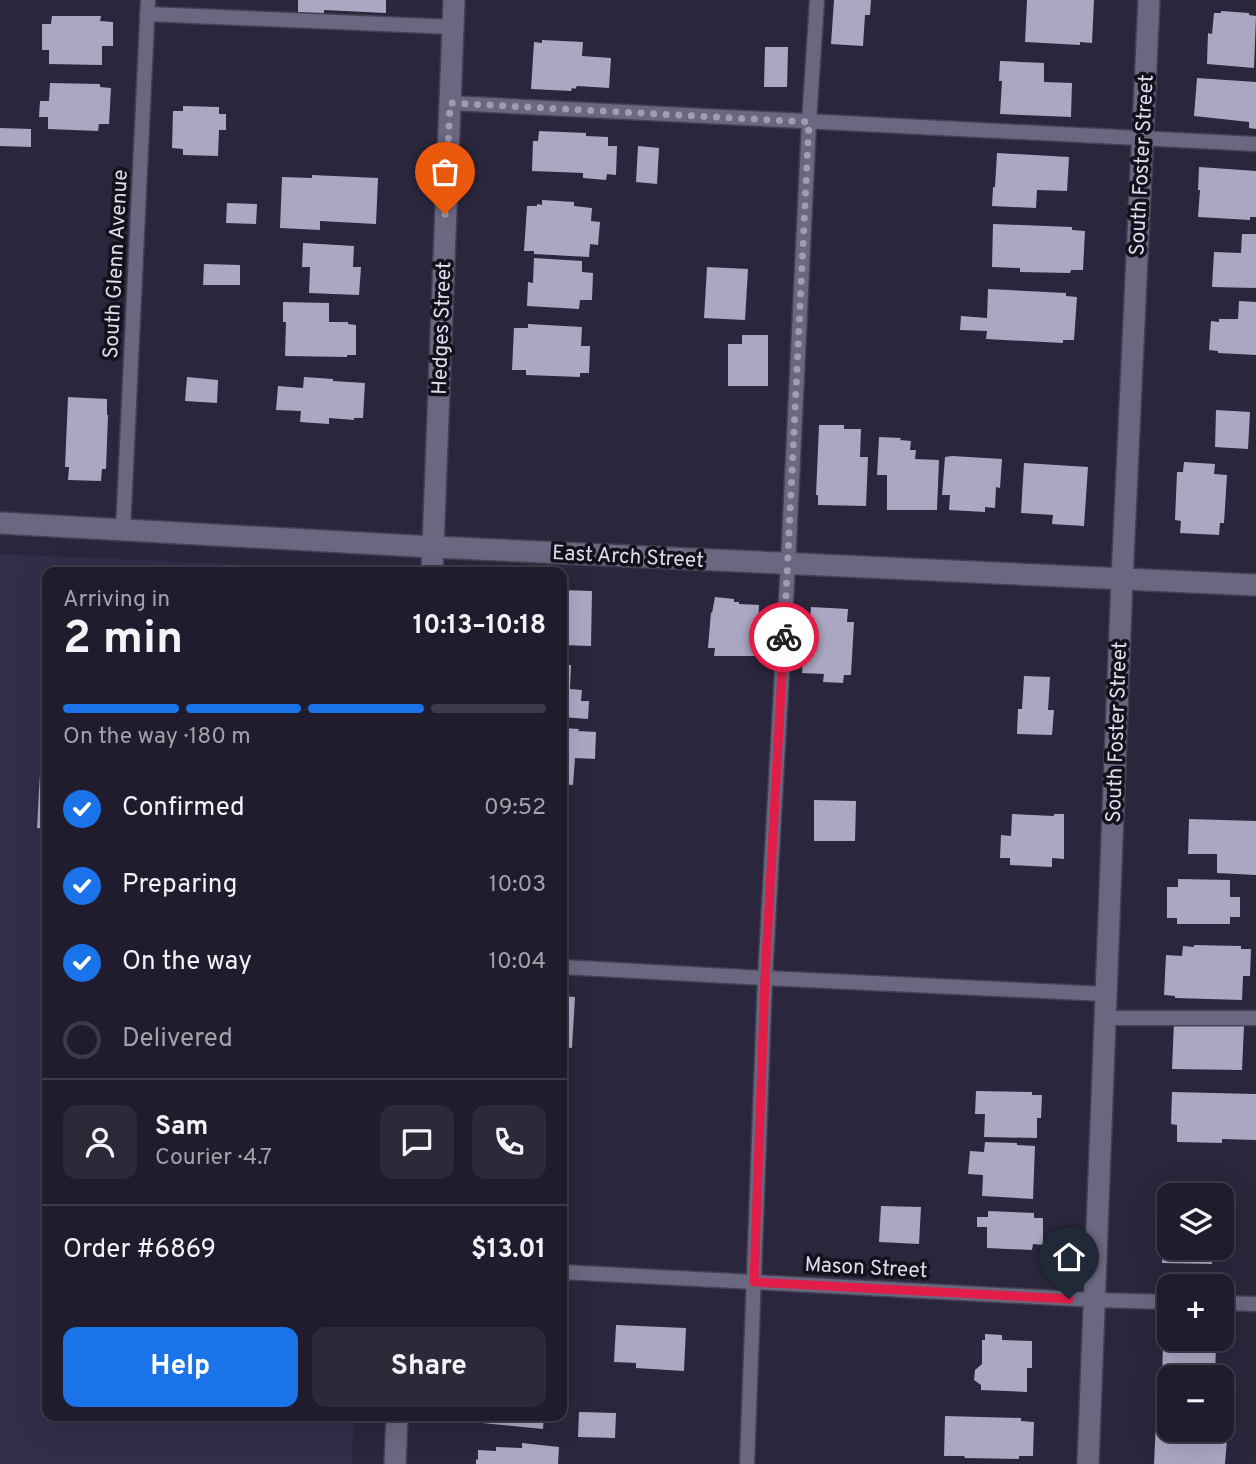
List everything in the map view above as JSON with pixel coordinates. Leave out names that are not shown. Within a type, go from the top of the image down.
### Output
[{"type":"street","name":"Hedges Street","points":[[432,567],[454,0]]},
{"type":"street","name":"South Foster Street","points":[[1088,1464],[1122,579],[1149,0]]},
{"type":"street","name":"East Arch Street","points":[[0,523],[432,547],[1256,585]]},
{"type":"street","points":[[395,1464],[397,1421]]},
{"type":"lane","points":[[747,1464],[765,978],[817,0]]},
{"type":"lane","points":[[147,7],[453,27]]},
{"type":"lane","name":"South Glenn Avenue","points":[[123,530],[147,7]]},
{"type":"lane","points":[[450,103],[1256,144]]},
{"type":"lane","points":[[567,967],[1106,994]]},
{"type":"lane","points":[[1105,1017],[1256,1018]]},
{"type":"lane","name":"Mason Street","points":[[567,1272],[1157,1302]]},
{"type":"lane","points":[[1234,1303],[1256,1304]]},
{"type":"shaded area","points":[[0,554],[304,567],[42,567],[42,1421],[354,1421],[352,1464],[0,1464]]},
{"type":"building","points":[[298,0],[386,0],[386,13],[324,10],[324,18],[298,17]]},
{"type":"building","points":[[834,0],[871,0],[870,15],[865,15],[863,46],[831,44]]},
{"type":"building","points":[[1027,0],[1094,0],[1092,43],[1080,42],[1080,45],[1025,42]]},
{"type":"building","points":[[1221,11],[1256,16],[1254,68],[1207,64],[1208,33],[1212,34],[1214,13]]},
{"type":"building","points":[[52,16],[101,16],[100,21],[113,22],[113,46],[102,46],[102,65],[49,64],[49,50],[42,50],[42,24],[51,24]]},
{"type":"building","points":[[542,40],[583,42],[582,56],[611,58],[609,88],[577,86],[571,91],[531,89],[534,42],[542,43]]},
{"type":"building","points":[[765,47],[788,47],[787,87],[764,87]]},
{"type":"building","points":[[1000,61],[1044,63],[1044,82],[1072,83],[1071,117],[1000,114]]},
{"type":"building","points":[[1197,78],[1256,82],[1256,129],[1249,128],[1249,122],[1194,116]]},
{"type":"building","points":[[50,83],[100,84],[100,87],[111,88],[109,124],[99,124],[98,131],[48,129],[48,117],[39,117],[40,101],[49,101]]},
{"type":"building","points":[[183,106],[219,107],[219,114],[226,114],[226,130],[219,130],[218,156],[183,155],[183,149],[172,148],[173,111],[183,111]]},
{"type":"building","points":[[0,128],[31,129],[31,147],[0,146]]},
{"type":"building","points":[[539,131],[608,137],[608,146],[617,146],[616,175],[607,174],[606,180],[583,178],[583,173],[532,171],[533,141],[538,141]]},
{"type":"building","points":[[638,146],[659,148],[657,184],[636,182]]},
{"type":"building","points":[[997,153],[1069,157],[1067,191],[1037,190],[1036,208],[992,206]]},
{"type":"building","points":[[1199,167],[1256,171],[1256,217],[1250,217],[1250,220],[1198,217]]},
{"type":"building","points":[[312,175],[378,178],[376,224],[320,221],[320,230],[280,228],[282,177],[312,178]]},
{"type":"building","points":[[542,200],[574,202],[574,206],[592,208],[591,221],[600,222],[598,245],[590,244],[589,257],[524,251],[527,206],[542,205]]},
{"type":"building","points":[[227,203],[257,204],[256,224],[226,223]]},
{"type":"building","points":[[993,224],[1072,227],[1072,230],[1085,231],[1083,270],[1071,270],[1070,273],[1020,272],[1020,268],[992,267]]},
{"type":"building","points":[[1242,234],[1256,234],[1256,288],[1212,287],[1214,252],[1241,253]]},
{"type":"building","points":[[303,243],[354,246],[353,267],[361,267],[359,295],[309,293],[310,267],[302,267]]},
{"type":"building","points":[[534,258],[582,261],[582,272],[593,273],[592,300],[580,300],[579,309],[527,306],[528,282],[533,283]]},
{"type":"building","points":[[204,264],[240,265],[240,285],[203,285]]},
{"type":"building","points":[[707,267],[748,269],[745,320],[704,318]]},
{"type":"building","points":[[988,289],[1066,293],[1066,296],[1077,297],[1074,340],[1063,340],[1063,343],[986,339],[987,331],[960,330],[961,316],[987,318]]},
{"type":"building","points":[[1239,301],[1256,302],[1256,355],[1209,350],[1211,321],[1238,319]]},
{"type":"building","points":[[283,302],[329,303],[329,322],[356,325],[356,355],[285,356],[286,322],[283,322]]},
{"type":"building","points":[[528,324],[582,327],[581,346],[590,346],[589,373],[580,373],[580,377],[526,375],[526,370],[512,370],[514,328],[528,328]]},
{"type":"building","points":[[742,335],[768,335],[768,386],[728,386],[728,344],[742,344]]},
{"type":"building","points":[[187,377],[218,380],[217,403],[185,401]]},
{"type":"building","points":[[304,377],[365,383],[363,418],[329,418],[329,424],[300,422],[301,411],[276,410],[278,386],[303,388]]},
{"type":"building","points":[[68,397],[107,399],[106,469],[102,469],[101,481],[68,480],[69,467],[65,467]]},
{"type":"building","points":[[1216,410],[1250,412],[1248,449],[1215,447]]},
{"type":"building","points":[[819,425],[844,425],[844,429],[861,429],[860,457],[868,457],[866,506],[818,505],[816,495]]},
{"type":"building","points":[[879,437],[911,441],[910,450],[916,450],[915,459],[939,460],[937,510],[887,510],[887,475],[877,475]]},
{"type":"building","points":[[945,457],[1002,459],[1000,488],[996,487],[995,508],[985,507],[985,512],[949,510],[950,495],[942,495]]},
{"type":"building","points":[[1184,462],[1215,464],[1214,474],[1227,475],[1224,523],[1220,523],[1219,535],[1180,533],[1181,521],[1175,520],[1177,472],[1183,472]]},
{"type":"building","points":[[1024,463],[1088,467],[1084,526],[1052,524],[1053,515],[1021,513]]},
{"type":"building","points":[[567,590],[592,591],[591,646],[567,645]]},
{"type":"building","points":[[715,597],[734,599],[734,602],[739,604],[759,605],[757,656],[714,656],[715,648],[708,648]]},
{"type":"building","points":[[811,607],[848,609],[847,622],[854,622],[851,675],[844,675],[843,683],[823,682],[824,674],[802,673],[806,620],[810,620]]},
{"type":"building","points":[[567,665],[571,665],[570,689],[582,690],[581,701],[589,701],[588,719],[567,717]]},
{"type":"building","points":[[1024,676],[1050,677],[1048,710],[1054,710],[1052,735],[1017,734]]},
{"type":"building","points":[[567,728],[596,732],[595,759],[575,758],[573,785],[567,784]]},
{"type":"building","points":[[40,773],[42,773],[42,828],[37,828]]},
{"type":"building","points":[[814,800],[856,801],[855,841],[814,841]]},
{"type":"building","points":[[1012,814],[1064,814],[1064,859],[1052,858],[1052,867],[1010,865],[1010,858],[1000,858],[1001,835],[1011,836]]},
{"type":"building","points":[[1189,819],[1256,821],[1256,875],[1217,873],[1217,854],[1188,854]]},
{"type":"building","points":[[1178,879],[1230,880],[1230,897],[1240,897],[1240,917],[1230,917],[1230,924],[1177,924],[1177,918],[1167,918],[1167,887],[1178,887]]},
{"type":"building","points":[[1183,946],[1241,946],[1241,949],[1251,949],[1250,976],[1243,976],[1242,1000],[1175,998],[1164,995],[1166,955],[1182,956]]},
{"type":"building","points":[[567,996],[575,997],[572,1048],[567,1048]]},
{"type":"building","points":[[1174,1022],[1244,1026],[1242,1070],[1172,1069]]},
{"type":"building","points":[[976,1091],[1032,1092],[1032,1095],[1042,1095],[1041,1118],[1037,1118],[1037,1138],[984,1137],[985,1114],[975,1114]]},
{"type":"building","points":[[1172,1092],[1256,1094],[1256,1140],[1222,1139],[1222,1143],[1177,1142],[1177,1125],[1171,1124]]},
{"type":"building","points":[[985,1142],[1035,1146],[1033,1199],[982,1196],[983,1175],[968,1174],[970,1151],[984,1152]]},
{"type":"building","points":[[881,1206],[921,1207],[919,1244],[879,1242]]},
{"type":"building","points":[[988,1211],[1034,1213],[1034,1218],[1043,1218],[1043,1245],[1033,1244],[1032,1250],[987,1248],[987,1227],[977,1227],[977,1217],[988,1217]]},
{"type":"building","points":[[1162,1260],[1212,1260],[1212,1264],[1162,1263]]},
{"type":"building","points":[[616,1325],[686,1328],[684,1371],[636,1368],[636,1363],[614,1362]]},
{"type":"building","points":[[985,1334],[1002,1335],[1002,1340],[1032,1341],[1032,1368],[1027,1368],[1027,1392],[981,1390],[981,1385],[974,1380],[975,1370],[982,1364],[982,1340],[985,1340]]},
{"type":"building","points":[[1163,1351],[1216,1351],[1215,1365],[1162,1365]]},
{"type":"building","points":[[579,1412],[616,1413],[615,1438],[578,1437]]},
{"type":"building","points":[[945,1416],[1021,1418],[1021,1421],[1034,1422],[1033,1456],[1019,1456],[1019,1459],[944,1456]]},
{"type":"building","points":[[482,1421],[544,1421],[543,1429]]},
{"type":"building","points":[[1156,1421],[1157,1442],[1227,1442],[1225,1464],[1154,1464]]},
{"type":"building","points":[[522,1443],[559,1447],[558,1464],[476,1464],[478,1450],[496,1451],[496,1447],[522,1448]]},
{"type":"way so far","points":[[445,214],[450,103],[809,122],[784,637]]},
{"type":"route","points":[[784,637],[765,978],[754,1282],[1069,1299]]}]
